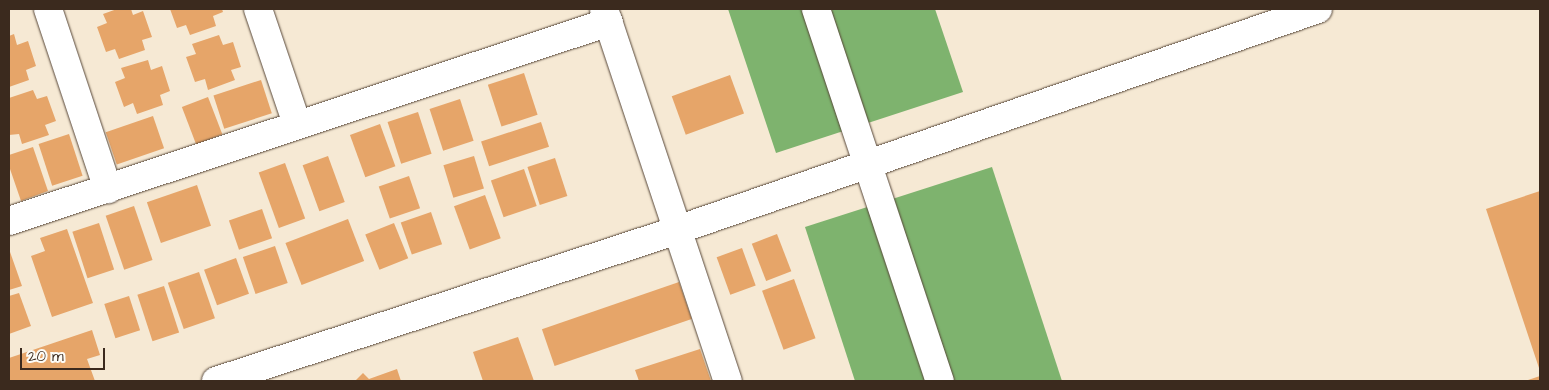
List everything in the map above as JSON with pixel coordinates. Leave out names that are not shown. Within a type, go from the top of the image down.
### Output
[{"type":"street","points":[[48,9],[108,189]]},
{"type":"street","points":[[258,9],[297,124]]},
{"type":"street","points":[[816,9],[940,381]]},
{"type":"street","points":[[216,381],[677,230],[1318,9]]},
{"type":"street","points":[[9,221],[297,124],[607,15],[728,381]]},
{"type":"green space","points":[[728,9],[935,9],[963,92],[776,153]]},
{"type":"green space","points":[[992,167],[1062,381],[855,381],[805,227]]},
{"type":"building","points":[[117,9],[131,9],[133,15],[143,11],[152,37],[142,40],[145,50],[119,59],[115,49],[106,52],[97,27],[107,23],[103,14]]},
{"type":"building","points":[[170,9],[222,9],[223,12],[213,16],[216,26],[190,35],[186,25],[177,28]]},
{"type":"building","points":[[14,34],[17,45],[28,41],[36,66],[26,70],[29,80],[9,87],[9,36]]},
{"type":"building","points":[[219,35],[223,45],[233,42],[241,67],[231,70],[235,80],[208,90],[205,79],[195,82],[186,57],[196,54],[192,44]]},
{"type":"building","points":[[148,60],[151,70],[162,66],[170,91],[160,95],[163,105],[137,114],[133,103],[124,107],[115,82],[125,78],[121,68]]},
{"type":"building","points":[[524,73],[538,115],[501,127],[488,85]]},
{"type":"building","points":[[730,75],[744,114],[686,135],[672,96]]},
{"type":"building","points":[[261,80],[272,113],[224,129],[213,95]]},
{"type":"building","points":[[33,90],[37,99],[47,96],[56,121],[45,125],[49,135],[22,144],[19,134],[9,135],[9,98]]},
{"type":"building","points":[[208,97],[222,134],[196,144],[182,107]]},
{"type":"building","points":[[460,99],[474,141],[443,151],[430,109]]},
{"type":"building","points":[[418,112],[432,154],[401,164],[388,122]]},
{"type":"building","points":[[153,116],[164,148],[117,164],[106,132]]},
{"type":"building","points":[[541,122],[549,147],[489,166],[481,141]]},
{"type":"building","points":[[380,124],[395,166],[365,177],[350,135]]},
{"type":"building","points":[[69,134],[83,176],[52,186],[39,144]]},
{"type":"building","points":[[33,147],[48,191],[21,201],[9,166],[9,155]]},
{"type":"building","points":[[328,156],[345,202],[319,211],[303,165]]},
{"type":"building","points":[[474,156],[484,189],[453,198],[443,165]]},
{"type":"building","points":[[555,158],[567,196],[540,205],[527,167]]},
{"type":"building","points":[[285,163],[305,218],[279,228],[259,173]]},
{"type":"building","points":[[524,169],[537,206],[504,217],[491,180]]},
{"type":"building","points":[[409,176],[420,208],[390,219],[379,186]]},
{"type":"building","points":[[197,185],[211,226],[161,243],[147,202]]},
{"type":"building","points":[[1540,191],[1540,371],[1486,209]]},
{"type":"building","points":[[485,195],[501,238],[470,250],[454,206]]},
{"type":"building","points":[[134,206],[153,260],[124,270],[106,216]]},
{"type":"building","points":[[262,209],[272,238],[239,250],[229,220]]},
{"type":"building","points":[[431,212],[442,244],[412,255],[401,222]]},
{"type":"building","points":[[348,219],[364,261],[302,285],[285,243]]},
{"type":"building","points":[[99,223],[114,270],[88,278],[72,232]]},
{"type":"building","points":[[394,223],[408,258],[379,270],[365,235]]},
{"type":"building","points":[[67,229],[93,303],[52,317],[31,256],[45,251],[40,238]]},
{"type":"building","points":[[777,234],[791,271],[766,281],[752,244]]},
{"type":"building","points":[[275,246],[288,283],[256,294],[243,257]]},
{"type":"building","points":[[742,248],[756,286],[730,295],[717,257]]},
{"type":"building","points":[[9,249],[22,286],[9,290]]},
{"type":"building","points":[[236,258],[249,294],[217,305],[204,270]]},
{"type":"building","points":[[199,272],[215,318],[184,329],[168,283]]},
{"type":"building","points":[[794,279],[816,338],[784,350],[762,291]]},
{"type":"building","points":[[679,282],[692,319],[555,366],[542,329]]},
{"type":"building","points":[[164,286],[179,333],[153,341],[137,295]]},
{"type":"building","points":[[19,293],[31,326],[9,334],[9,296]]},
{"type":"building","points":[[129,296],[140,330],[115,338],[104,304]]},
{"type":"building","points":[[92,330],[100,355],[87,359],[95,381],[9,381],[9,358]]},
{"type":"building","points":[[518,337],[534,381],[483,381],[473,352]]},
{"type":"building","points":[[700,349],[711,381],[639,381],[635,370]]},
{"type":"building","points":[[397,369],[401,381],[355,381],[363,373],[369,379]]},
{"type":"building","points":[[1540,376],[1540,381],[1525,381]]}]
